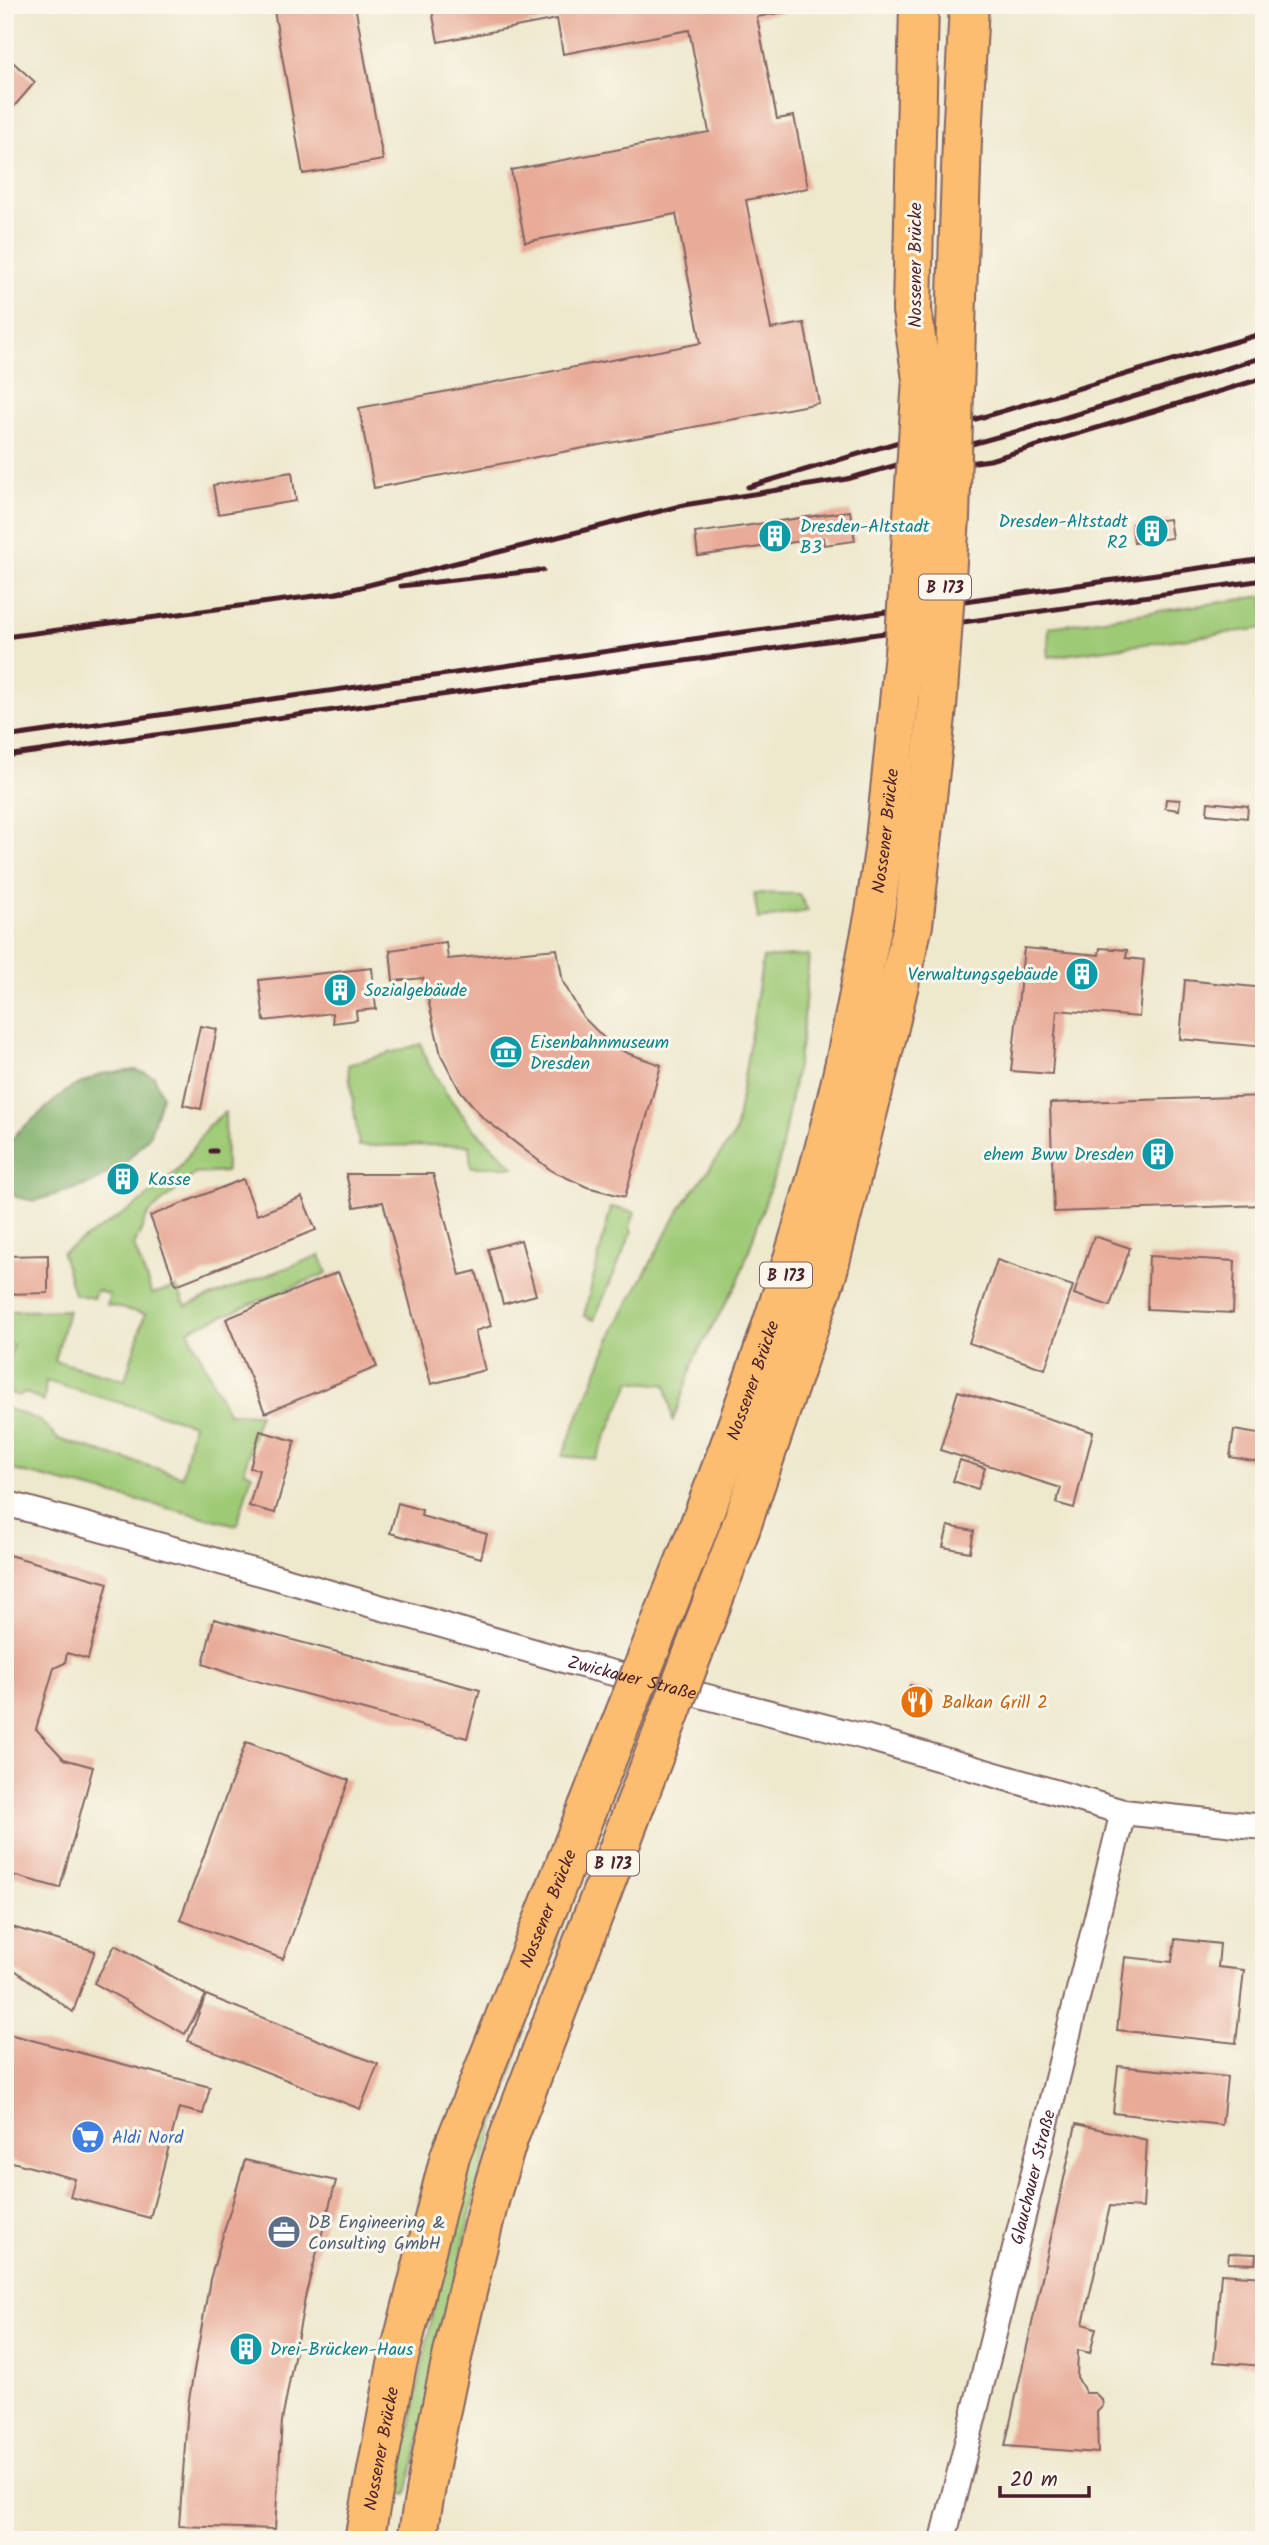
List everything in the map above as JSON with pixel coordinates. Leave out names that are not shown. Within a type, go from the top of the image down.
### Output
[{"type":"main road","name":"Nossener Brücke","points":[[417,2540],[453,2345],[489,2201],[508,2139],[741,1527],[827,1274],[871,1028],[875,912],[904,653],[922,379],[912,310],[919,5]]},
{"type":"main road","name":"Nossener Brücke","points":[[364,2540],[396,2369],[450,2156],[740,1420],[794,1252],[842,1083],[871,1028],[913,925],[937,708],[950,518],[969,5]]},
{"type":"street","name":"Zwickauer Straße","points":[[5,1503],[574,1663],[865,1737],[1123,1812],[1264,1827]]},
{"type":"street","name":"Glauchauer Straße","points":[[943,2540],[1123,1812]]},
{"type":"green space","points":[[1264,596],[1264,628],[1048,657],[1049,627]]},
{"type":"green space","points":[[754,893],[799,894],[808,911],[758,919]]},
{"type":"green space","points":[[809,955],[802,1038],[779,1162],[738,1282],[696,1355],[673,1421],[666,1385],[631,1381],[596,1459],[562,1456],[615,1328],[681,1207],[735,1134],[763,958]]},
{"type":"green space","points":[[421,1044],[426,1060],[446,1093],[472,1127],[514,1167],[471,1167],[469,1145],[359,1146],[348,1065]]},
{"type":"green space","points":[[136,1070],[154,1076],[162,1096],[149,1137],[123,1165],[90,1184],[35,1201],[16,1197],[5,1185],[5,1148],[18,1132],[67,1090],[101,1074]]},
{"type":"green space","points":[[225,1112],[226,1172],[195,1174],[148,1214],[134,1246],[152,1294],[176,1287],[186,1306],[320,1255],[327,1273],[188,1330],[228,1413],[259,1414],[244,1471],[252,1474],[237,1525],[5,1468],[5,1408],[40,1420],[58,1439],[182,1476],[193,1424],[46,1381],[44,1402],[25,1392],[19,1396],[5,1391],[5,1354],[10,1355],[13,1345],[5,1342],[10,1311],[68,1310],[55,1361],[125,1380],[145,1314],[107,1305],[110,1295],[97,1290],[93,1298],[74,1294],[62,1253],[140,1203],[178,1170],[208,1126]]},
{"type":"green space","points":[[611,1207],[635,1212],[630,1227],[632,1232],[594,1320],[584,1316]]},
{"type":"green space","points":[[564,1915],[478,2181],[407,2495],[397,2493],[434,2306],[485,2114]]},
{"type":"building","points":[[273,5],[355,5],[383,160],[303,174]]},
{"type":"building","points":[[431,5],[805,5],[806,8],[757,17],[777,119],[794,116],[808,188],[746,200],[771,329],[804,323],[819,403],[374,488],[359,408],[701,343],[676,214],[525,242],[511,170],[709,132],[689,30],[563,54],[557,19],[438,42]]},
{"type":"building","points":[[5,55],[35,82],[5,117]]},
{"type":"building","points":[[292,472],[296,501],[218,514],[213,485]]},
{"type":"building","name":"Dresden-Altstadt B3","points":[[850,511],[855,541],[824,545],[823,538],[698,556],[695,533]]},
{"type":"building","name":"Dresden-Altstadt R2","points":[[1169,519],[1172,538],[1134,543],[1132,524]]},
{"type":"building","points":[[1166,799],[1180,800],[1179,810],[1165,808]]},
{"type":"building","points":[[1208,802],[1248,806],[1247,818],[1207,814]]},
{"type":"building","points":[[446,942],[448,959],[557,949],[563,982],[583,1017],[609,1043],[627,1053],[661,1065],[625,1197],[587,1187],[552,1171],[482,1117],[459,1089],[441,1055],[423,978],[393,981],[390,950]]},
{"type":"building","name":"Verwaltungsgebäude","points":[[1024,948],[1099,955],[1100,948],[1127,950],[1126,958],[1144,960],[1139,1017],[1057,1010],[1052,1074],[1011,1071]]},
{"type":"building","points":[[372,968],[376,1009],[356,1011],[357,1020],[333,1023],[332,1013],[264,1021],[259,980]]},
{"type":"building","points":[[1185,980],[1264,988],[1264,1047],[1180,1039]]},
{"type":"building","points":[[200,1026],[217,1029],[201,1109],[183,1105]]},
{"type":"building","name":"ehem Bww Dresden","points":[[1264,1096],[1264,1205],[1054,1212],[1050,1103]]},
{"type":"building","name":"Kasse","points":[[125,1170],[133,1181],[121,1189],[114,1177]]},
{"type":"building","points":[[346,1174],[433,1174],[460,1275],[476,1271],[491,1326],[475,1331],[485,1370],[431,1384],[383,1202],[354,1207]]},
{"type":"building","points":[[243,1179],[257,1215],[302,1197],[316,1230],[176,1285],[150,1216]]},
{"type":"building","points":[[1094,1236],[1130,1248],[1110,1306],[1074,1294]]},
{"type":"building","points":[[521,1240],[536,1295],[503,1304],[488,1249]]},
{"type":"building","points":[[48,1255],[48,1293],[5,1294],[5,1256]]},
{"type":"building","points":[[1149,1256],[1235,1261],[1233,1313],[1147,1309]]},
{"type":"building","points":[[997,1260],[1073,1286],[1045,1369],[969,1343]]},
{"type":"building","points":[[338,1272],[377,1367],[265,1413],[226,1319]]},
{"type":"building","points":[[958,1391],[1093,1432],[1074,1508],[1056,1503],[1061,1488],[940,1450]]},
{"type":"building","points":[[1234,1430],[1264,1435],[1264,1463],[1230,1457]]},
{"type":"building","points":[[260,1431],[295,1441],[275,1513],[249,1506],[259,1470],[250,1468]]},
{"type":"building","points":[[960,1460],[985,1468],[978,1489],[953,1481]]},
{"type":"building","points":[[398,1503],[422,1510],[421,1516],[487,1534],[481,1558],[390,1533]]},
{"type":"building","points":[[948,1526],[974,1531],[970,1552],[943,1547]]},
{"type":"building","points":[[5,1554],[108,1583],[88,1659],[67,1653],[65,1663],[54,1668],[36,1729],[64,1759],[93,1767],[60,1888],[5,1873]]},
{"type":"building","points":[[214,1619],[480,1690],[467,1738],[203,1664]]},
{"type":"building","name":"Balkan Grill 2","points":[[910,1685],[931,1692],[923,1717],[902,1711]]},
{"type":"building","points":[[246,1742],[349,1780],[283,1959],[180,1920]]},
{"type":"building","points":[[5,1925],[95,1951],[73,2012],[5,1963]]},
{"type":"building","points":[[1175,1939],[1220,1944],[1218,1967],[1244,1970],[1236,2043],[1117,2030],[1125,1957],[1172,1962]]},
{"type":"building","points":[[115,1945],[206,1995],[185,2034],[94,1983]]},
{"type":"building","points":[[206,1995],[378,2064],[360,2109],[188,2041]]},
{"type":"building","name":"Aldi Nord","points":[[5,2033],[210,2087],[203,2114],[179,2108],[150,2218],[70,2197],[75,2179],[5,2160]]},
{"type":"building","points":[[1118,2066],[1227,2077],[1222,2125],[1113,2113]]},
{"type":"building","points":[[1076,2124],[1147,2140],[1143,2208],[1110,2206],[1083,2324],[1096,2328],[1090,2353],[1078,2350],[1077,2377],[1086,2393],[1095,2393],[1102,2400],[1103,2406],[1097,2412],[1098,2453],[1005,2446]]},
{"type":"building","name":"Drei-Brücken-Haus","points":[[245,2160],[336,2181],[306,2293],[282,2421],[275,2529],[179,2526],[188,2405],[210,2279]]},
{"type":"building","points":[[1229,2253],[1256,2254],[1255,2264],[1228,2263]]},
{"type":"building","points":[[1221,2274],[1264,2277],[1264,2366],[1214,2362]]},
{"type":"railway","points":[[748,487],[1264,333]]},
{"type":"railway","points":[[337,593],[684,505],[847,479],[1054,421],[1264,357]]},
{"type":"railway","points":[[903,472],[990,460],[1264,378]]},
{"type":"railway","points":[[5,737],[1264,559]]},
{"type":"railway","points":[[401,586],[543,570]]},
{"type":"railway","points":[[5,756],[1264,580]]},
{"type":"railway","points":[[5,637],[345,592]]},
{"type":"railway","points":[[211,1151],[216,1151]]},
{"type":"place","name":"Dresden-Altstadt R2","points":[[1152,531]]},
{"type":"place","name":"Dresden-Altstadt B3","points":[[775,536]]},
{"type":"place","name":"Verwaltungsgebäude","points":[[1082,974]]},
{"type":"place","name":"Sozialgebäude","points":[[340,990]]},
{"type":"place","name":"Eisenbahnmuseum Dresden","points":[[506,1052]]},
{"type":"place","name":"ehem Bww Dresden","points":[[1158,1154]]},
{"type":"place","name":"Kasse","points":[[123,1179]]},
{"type":"place","name":"Balkan Grill 2","points":[[917,1702]]},
{"type":"place","name":"Aldi Nord","points":[[88,2137]]},
{"type":"place","name":"DB Engineering & Consulting GmbH","points":[[284,2232]]},
{"type":"place","name":"Drei-Brücken-Haus","points":[[246,2349]]}]
